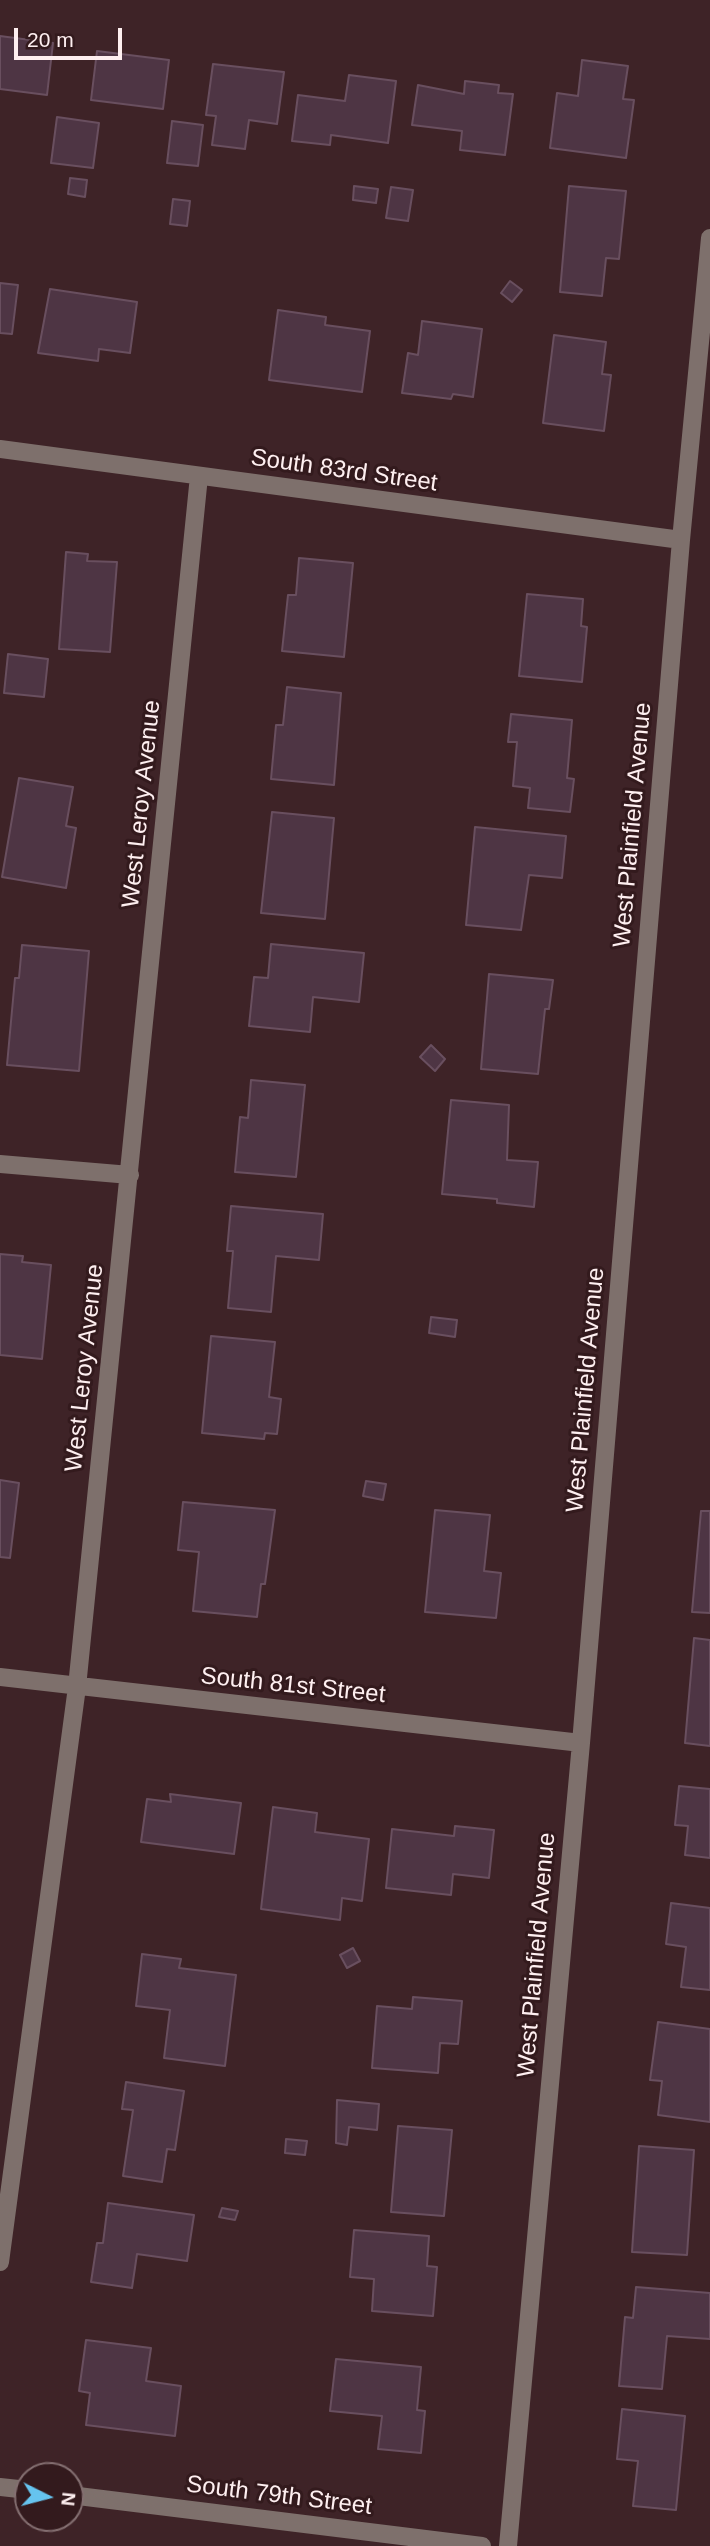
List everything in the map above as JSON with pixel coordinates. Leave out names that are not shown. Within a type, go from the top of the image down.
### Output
[{"type":"street","name":"West Plainfield Avenue","points":[[508,2546],[581,1743],[681,540],[710,238]]},
{"type":"street","name":"South 83rd Street","points":[[0,449],[681,540]]},
{"type":"street","name":"West Leroy Avenue","points":[[0,2262],[77,1687],[199,476]]},
{"type":"street","points":[[0,1164],[130,1175]]},
{"type":"street","name":"South 81st Street","points":[[0,1677],[581,1743]]},
{"type":"street","name":"South 79th Street","points":[[84,2497],[482,2546]]},
{"type":"building","points":[[0,36],[53,43],[47,95],[0,89]]},
{"type":"building","points":[[97,51],[169,60],[163,109],[91,100]]},
{"type":"building","points":[[582,60],[628,66],[623,99],[634,100],[626,158],[550,148],[557,93],[578,96]]},
{"type":"building","points":[[213,64],[284,72],[277,124],[249,120],[245,149],[212,145],[216,116],[206,115]]},
{"type":"building","points":[[349,75],[396,81],[388,143],[331,135],[330,145],[292,141],[298,95],[345,101]]},
{"type":"building","points":[[465,81],[499,85],[498,93],[513,94],[505,155],[460,150],[462,131],[412,125],[418,85],[464,94]]},
{"type":"building","points":[[57,117],[99,123],[93,168],[51,163]]},
{"type":"building","points":[[172,121],[203,125],[198,166],[167,163]]},
{"type":"building","points":[[70,178],[87,180],[85,197],[68,194]]},
{"type":"building","points":[[354,186],[378,189],[376,203],[353,200]]},
{"type":"building","points":[[569,186],[626,191],[619,259],[606,258],[602,296],[560,292]]},
{"type":"building","points":[[391,187],[413,190],[408,221],[386,218]]},
{"type":"building","points":[[173,199],[190,201],[187,226],[170,224]]},
{"type":"building","points":[[510,281],[522,290],[512,302],[501,293]]},
{"type":"building","points":[[0,283],[18,285],[12,334],[0,333]]},
{"type":"building","points":[[50,289],[137,302],[130,353],[99,349],[98,361],[38,353]]},
{"type":"building","points":[[278,310],[326,317],[325,325],[370,331],[362,392],[269,380]]},
{"type":"building","points":[[422,321],[482,329],[473,397],[453,394],[451,399],[402,393],[408,353],[418,355]]},
{"type":"building","points":[[554,335],[606,342],[602,374],[611,375],[604,431],[543,423]]},
{"type":"building","points":[[66,552],[88,554],[87,561],[117,562],[110,652],[59,649]]},
{"type":"building","points":[[299,558],[353,563],[344,657],[282,651],[288,595],[296,595]]},
{"type":"building","points":[[527,594],[583,599],[581,626],[587,627],[582,682],[519,676]]},
{"type":"building","points":[[8,654],[48,659],[44,697],[4,693]]},
{"type":"building","points":[[287,687],[341,693],[334,785],[271,779],[276,725],[283,725]]},
{"type":"building","points":[[511,714],[572,720],[567,778],[574,779],[570,812],[528,808],[530,788],[513,786],[517,742],[508,742]]},
{"type":"building","points":[[19,778],[73,787],[66,826],[76,828],[66,888],[2,877]]},
{"type":"building","points":[[272,812],[334,818],[325,919],[261,913]]},
{"type":"building","points":[[475,827],[566,836],[562,878],[529,875],[521,930],[466,925]]},
{"type":"building","points":[[271,944],[364,953],[359,1002],[313,997],[310,1032],[249,1026],[254,977],[268,978]]},
{"type":"building","points":[[22,945],[89,951],[79,1071],[7,1065],[15,978],[19,978]]},
{"type":"building","points":[[489,974],[553,980],[549,1009],[545,1009],[538,1074],[481,1069]]},
{"type":"building","points":[[431,1045],[445,1059],[435,1071],[420,1057]]},
{"type":"building","points":[[251,1080],[305,1085],[296,1177],[235,1172],[240,1117],[248,1118]]},
{"type":"building","points":[[451,1100],[509,1105],[507,1160],[538,1162],[534,1207],[497,1203],[497,1199],[442,1194]]},
{"type":"building","points":[[231,1206],[323,1214],[319,1260],[276,1256],[271,1312],[228,1308],[233,1251],[227,1251]]},
{"type":"building","points":[[0,1254],[23,1256],[22,1262],[51,1265],[42,1359],[0,1355]]},
{"type":"building","points":[[431,1317],[457,1320],[455,1337],[429,1333]]},
{"type":"building","points":[[211,1336],[275,1342],[269,1397],[281,1399],[277,1434],[265,1433],[264,1439],[202,1433]]},
{"type":"building","points":[[0,1480],[19,1483],[10,1558],[0,1557]]},
{"type":"building","points":[[366,1481],[386,1484],[383,1500],[363,1496]]},
{"type":"building","points":[[183,1502],[275,1510],[265,1584],[261,1584],[257,1617],[193,1611],[199,1552],[178,1550]]},
{"type":"building","points":[[435,1510],[490,1515],[484,1571],[501,1573],[496,1618],[425,1612]]},
{"type":"building","points":[[701,1511],[710,1511],[710,1613],[692,1612]]},
{"type":"building","points":[[694,1638],[710,1640],[710,1746],[685,1743]]},
{"type":"building","points":[[679,1786],[710,1789],[710,1858],[685,1855],[688,1826],[675,1825]]},
{"type":"building","points":[[170,1794],[241,1803],[234,1854],[141,1842],[147,1799],[171,1802]]},
{"type":"building","points":[[273,1807],[317,1813],[315,1832],[369,1839],[362,1901],[342,1898],[340,1920],[261,1909]]},
{"type":"building","points":[[455,1826],[494,1830],[489,1878],[453,1874],[451,1895],[386,1888],[392,1829],[454,1836]]},
{"type":"building","points":[[671,1903],[710,1908],[710,1990],[681,1987],[686,1947],[666,1944]]},
{"type":"building","points":[[353,1948],[360,1961],[347,1968],[340,1955]]},
{"type":"building","points":[[142,1954],[181,1959],[179,1968],[236,1975],[225,2066],[164,2058],[170,2010],[136,2006]]},
{"type":"building","points":[[413,1997],[462,2001],[458,2044],[440,2043],[438,2073],[372,2068],[377,2006],[412,2009]]},
{"type":"building","points":[[658,2022],[710,2029],[710,2122],[658,2115],[662,2081],[650,2080]]},
{"type":"building","points":[[126,2082],[184,2091],[175,2150],[167,2149],[162,2182],[123,2176],[133,2110],[122,2109]]},
{"type":"building","points":[[337,2100],[379,2104],[377,2130],[349,2127],[347,2145],[336,2143]]},
{"type":"building","points":[[398,2126],[452,2130],[444,2216],[391,2212]]},
{"type":"building","points":[[286,2139],[307,2141],[305,2155],[285,2153]]},
{"type":"building","points":[[639,2146],[694,2150],[687,2255],[632,2252]]},
{"type":"building","points":[[108,2203],[194,2215],[187,2261],[137,2254],[132,2288],[91,2282],[97,2243],[103,2243]]},
{"type":"building","points":[[222,2208],[238,2211],[235,2220],[219,2217]]},
{"type":"building","points":[[354,2230],[429,2236],[427,2266],[437,2267],[433,2316],[372,2311],[374,2279],[350,2277]]},
{"type":"building","points":[[636,2287],[710,2293],[710,2339],[667,2336],[662,2389],[619,2386],[625,2317],[633,2318]]},
{"type":"building","points":[[86,2340],[151,2348],[146,2381],[181,2386],[175,2436],[86,2425],[90,2393],[79,2391]]},
{"type":"building","points":[[336,2359],[421,2367],[417,2410],[425,2411],[421,2453],[378,2449],[382,2416],[330,2411]]},
{"type":"building","points":[[622,2409],[685,2416],[676,2510],[633,2506],[638,2461],[617,2459]]}]
